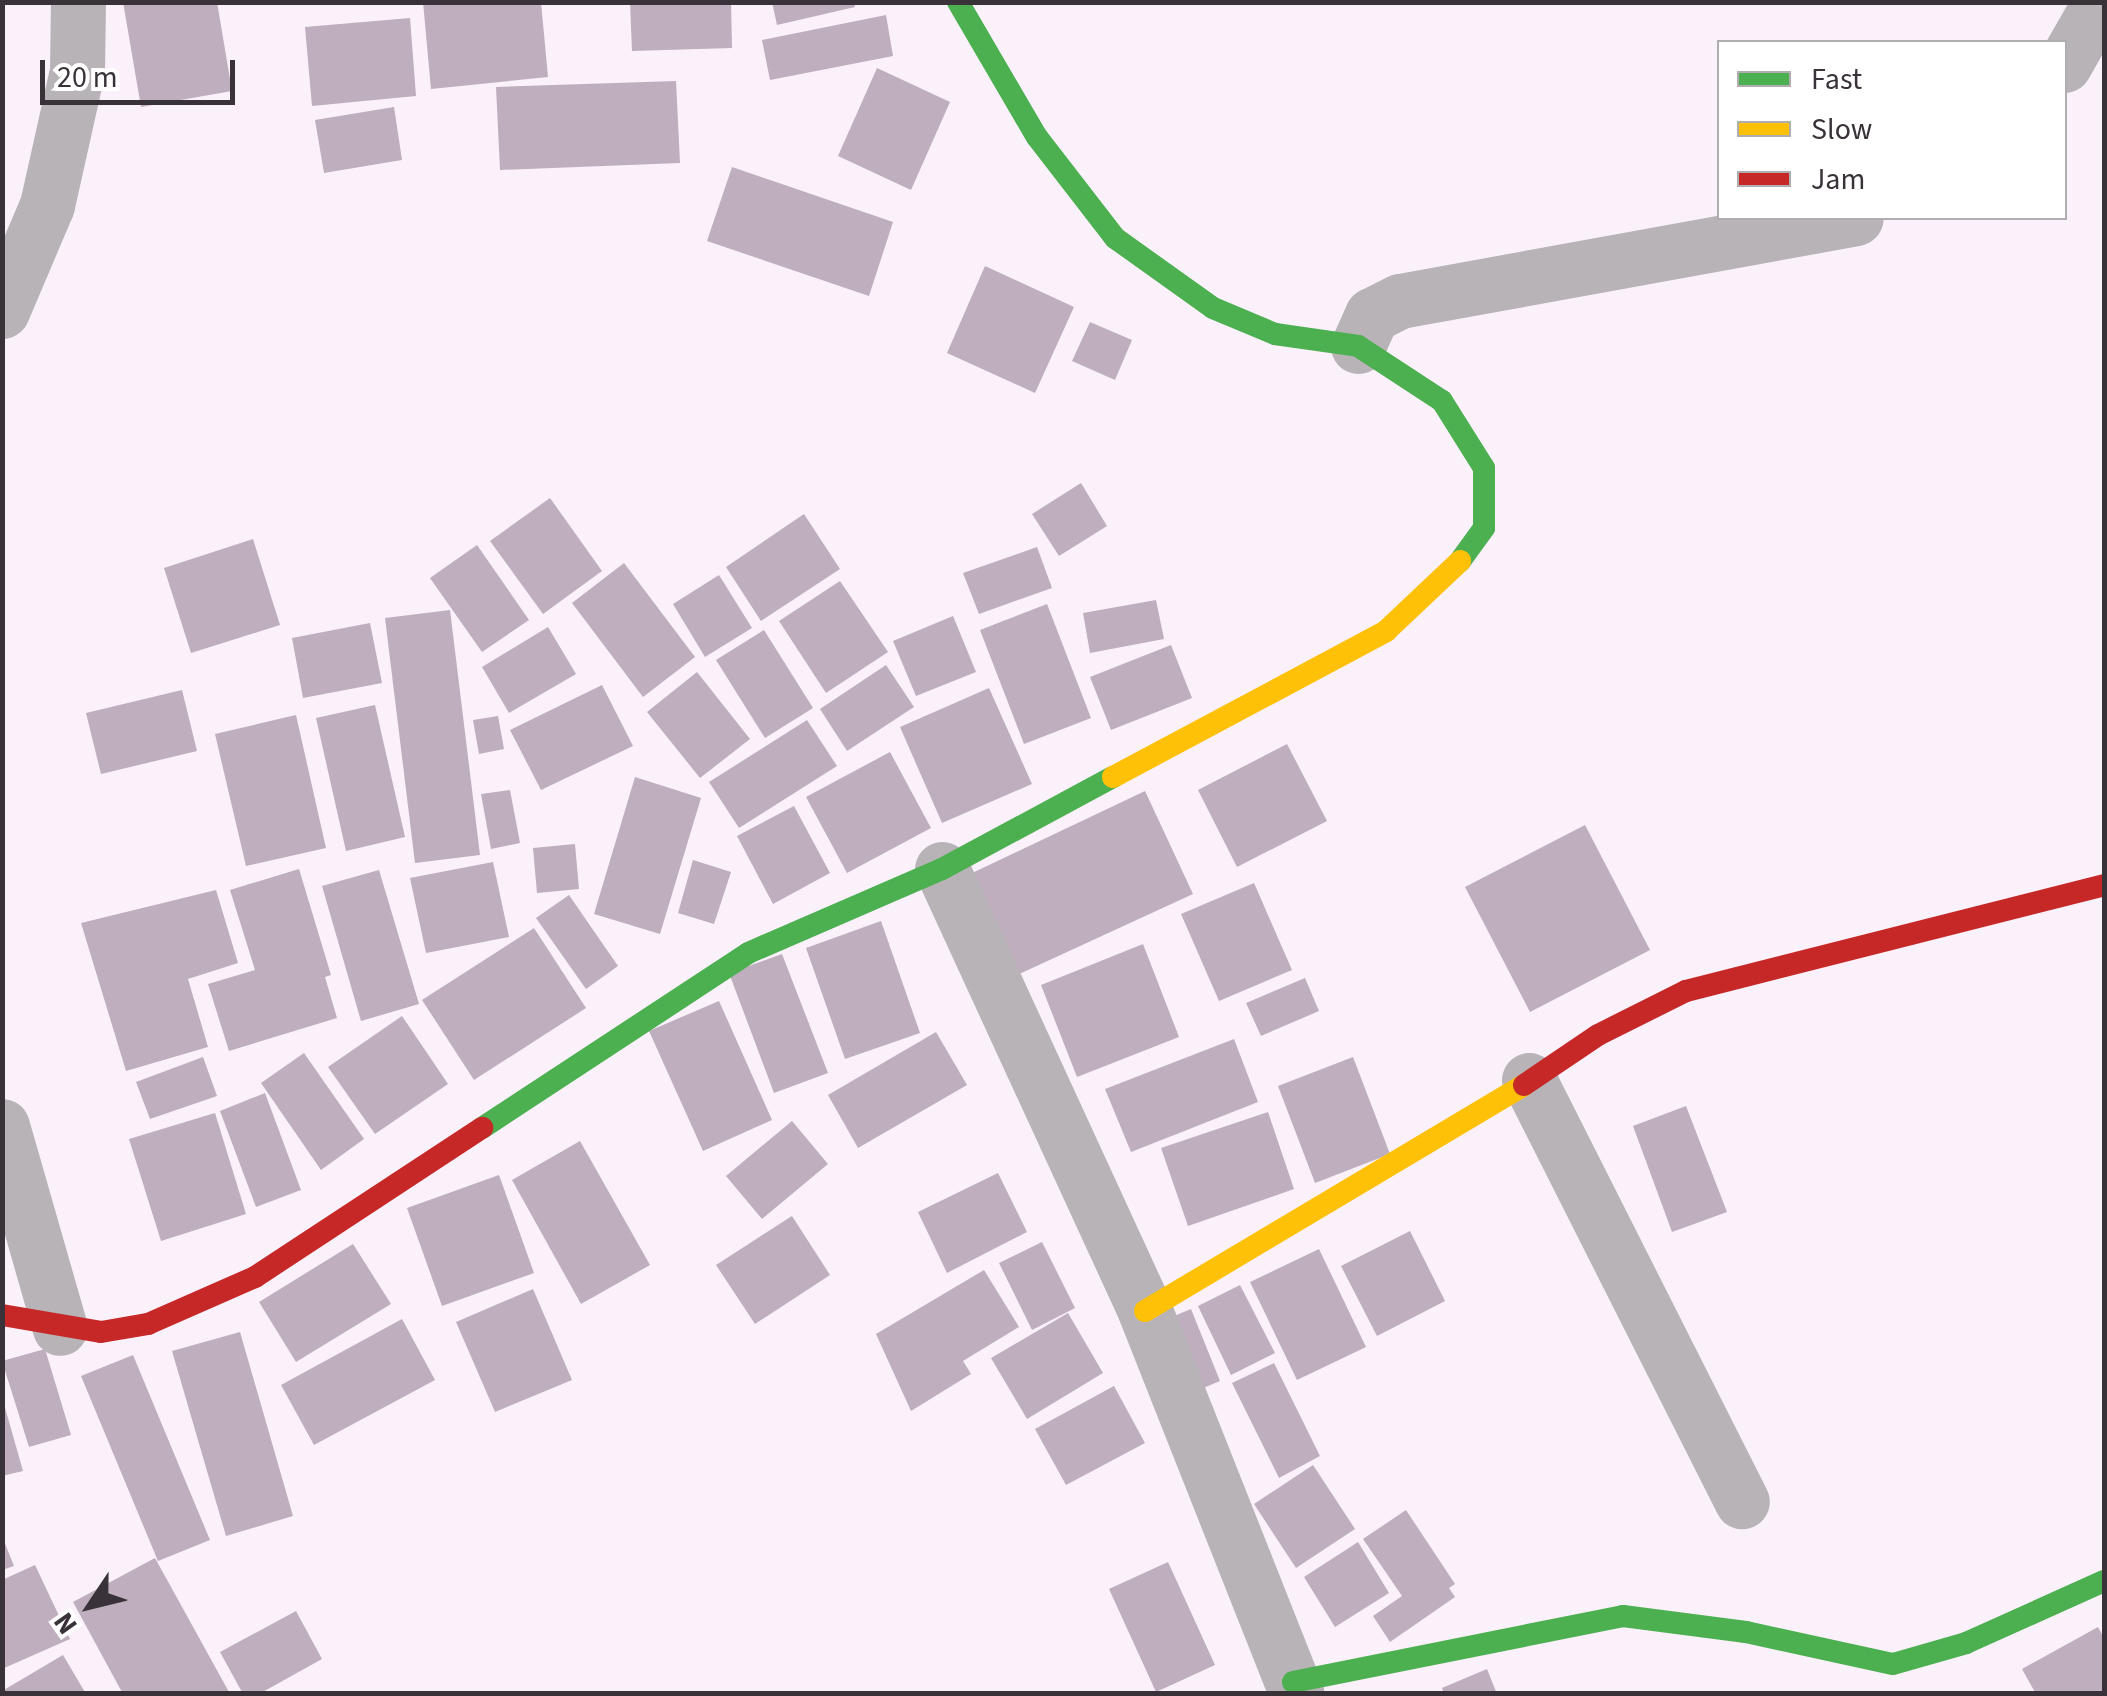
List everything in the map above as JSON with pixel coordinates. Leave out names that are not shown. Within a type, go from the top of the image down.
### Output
[{"type":"street","points":[[2,311],[47,204],[77,71],[78,2]]},
{"type":"street","points":[[2,1315],[101,1332],[148,1324],[255,1277],[748,953],[942,870],[1386,630],[1450,576],[1484,528],[1484,468],[1442,401],[1358,346],[1275,334],[1212,308],[1115,238],[1037,137],[958,2]]},
{"type":"street","points":[[2067,60],[2100,2]]},
{"type":"street","points":[[1358,346],[1372,315],[1400,302],[1844,220]]},
{"type":"street","points":[[942,870],[1145,1311],[1295,1688],[1623,1616],[1746,1632],[1893,1664],[1966,1643],[2104,1581]]},
{"type":"street","points":[[1145,1311],[1529,1080],[1686,991],[2104,885]]},
{"type":"street","points":[[1529,1080],[1742,1502]]},
{"type":"street","points":[[2,1126],[60,1328]]},
{"type":"building","points":[[123,2],[217,2],[232,91],[141,107]]},
{"type":"building","points":[[423,2],[541,2],[548,77],[431,89]]},
{"type":"building","points":[[630,2],[731,2],[732,48],[632,51]]},
{"type":"building","points":[[772,2],[854,2],[855,7],[777,25]]},
{"type":"building","points":[[886,15],[893,56],[770,80],[762,40]]},
{"type":"building","points":[[410,18],[416,96],[312,106],[305,27]]},
{"type":"building","points":[[877,68],[950,102],[911,190],[838,156]]},
{"type":"building","points":[[676,81],[680,163],[500,170],[496,87]]},
{"type":"building","points":[[394,107],[402,160],[324,173],[315,120]]},
{"type":"building","points":[[732,167],[893,222],[869,296],[707,241]]},
{"type":"building","points":[[985,266],[1074,307],[1035,393],[947,353]]},
{"type":"building","points":[[1090,322],[1132,340],[1115,380],[1072,361]]},
{"type":"building","points":[[1081,483],[1107,526],[1059,556],[1032,514]]},
{"type":"building","points":[[550,498],[602,571],[543,614],[490,541]]},
{"type":"building","points":[[804,514],[840,569],[761,621],[726,567]]},
{"type":"building","points":[[253,539],[280,625],[191,653],[164,568]]},
{"type":"building","points":[[477,545],[529,620],[482,652],[430,578]]},
{"type":"building","points":[[1037,547],[1052,588],[979,614],[963,573]]},
{"type":"building","points":[[624,563],[695,657],[643,697],[572,603]]},
{"type":"building","points":[[719,575],[752,628],[705,657],[673,604]]},
{"type":"building","points":[[840,581],[888,652],[826,693],[779,621]]},
{"type":"building","points":[[1156,600],[1164,639],[1090,653],[1083,613]]},
{"type":"building","points":[[1047,604],[1091,718],[1024,744],[980,630]]},
{"type":"building","points":[[450,610],[480,855],[415,863],[385,618]]},
{"type":"building","points":[[953,616],[976,672],[916,696],[893,641]]},
{"type":"building","points":[[370,623],[382,683],[303,698],[292,638]]},
{"type":"building","points":[[548,627],[576,674],[509,713],[482,667]]},
{"type":"building","points":[[764,630],[813,708],[765,738],[716,660]]},
{"type":"building","points":[[1171,645],[1192,698],[1111,730],[1090,677]]},
{"type":"building","points":[[886,665],[914,707],[847,751],[820,709]]},
{"type":"building","points":[[697,672],[750,739],[700,778],[647,712]]},
{"type":"building","points":[[602,685],[633,746],[541,790],[510,730]]},
{"type":"building","points":[[989,688],[1032,784],[942,823],[900,727]]},
{"type":"building","points":[[182,690],[197,751],[101,774],[86,713]]},
{"type":"building","points":[[375,705],[405,837],[346,851],[316,718]]},
{"type":"building","points":[[296,715],[326,848],[246,866],[215,734]]},
{"type":"building","points":[[498,716],[504,749],[479,754],[473,720]]},
{"type":"building","points":[[807,720],[837,766],[739,828],[709,782]]},
{"type":"building","points":[[1287,744],[1327,821],[1237,867],[1198,790]]},
{"type":"building","points":[[890,752],[931,828],[847,873],[806,797]]},
{"type":"building","points":[[635,777],[701,798],[660,934],[594,914]]},
{"type":"building","points":[[510,790],[520,843],[491,849],[481,794]]},
{"type":"building","points":[[1145,791],[1193,894],[1015,976],[968,875]]},
{"type":"building","points":[[794,806],[830,873],[773,904],[737,836]]},
{"type":"building","points":[[1585,825],[1650,950],[1530,1012],[1465,887]]},
{"type":"building","points":[[575,844],[579,889],[537,893],[533,848]]},
{"type":"building","points":[[693,860],[731,872],[714,924],[678,913]]},
{"type":"building","points":[[493,862],[509,937],[426,953],[410,878]]},
{"type":"building","points":[[299,869],[331,975],[325,977],[337,1018],[229,1051],[208,984],[255,970],[230,890]]},
{"type":"building","points":[[379,870],[419,1004],[361,1021],[322,886]]},
{"type":"building","points":[[1254,883],[1292,970],[1219,1001],[1181,914]]},
{"type":"building","points":[[216,890],[238,963],[188,979],[208,1047],[126,1071],[81,923]]},
{"type":"building","points":[[569,895],[618,966],[586,989],[536,918]]},
{"type":"building","points":[[881,921],[920,1033],[845,1059],[806,948]]},
{"type":"building","points":[[534,928],[586,1008],[474,1080],[422,1000]]},
{"type":"building","points":[[1143,944],[1179,1037],[1077,1077],[1041,985]]},
{"type":"building","points":[[782,954],[828,1073],[774,1093],[729,973]]},
{"type":"building","points":[[1305,978],[1319,1011],[1261,1036],[1246,1003]]},
{"type":"building","points":[[719,1001],[772,1120],[703,1151],[649,1031]]},
{"type":"building","points":[[402,1016],[448,1084],[375,1134],[328,1067]]},
{"type":"building","points":[[936,1032],[967,1085],[858,1148],[828,1095]]},
{"type":"building","points":[[1234,1039],[1258,1102],[1131,1152],[1105,1089]]},
{"type":"building","points":[[304,1053],[364,1139],[321,1170],[261,1083]]},
{"type":"building","points":[[203,1057],[217,1096],[150,1119],[136,1082]]},
{"type":"building","points":[[1353,1057],[1390,1154],[1315,1183],[1278,1086]]},
{"type":"building","points":[[265,1093],[301,1190],[256,1207],[220,1111]]},
{"type":"building","points":[[1686,1106],[1727,1212],[1672,1232],[1633,1126]]},
{"type":"building","points":[[1268,1112],[1294,1189],[1188,1226],[1161,1148]]},
{"type":"building","points":[[215,1113],[246,1214],[161,1241],[129,1139]]},
{"type":"building","points":[[792,1121],[828,1164],[762,1219],[726,1176]]},
{"type":"building","points":[[580,1141],[650,1265],[581,1304],[512,1180]]},
{"type":"building","points":[[998,1173],[1027,1232],[947,1273],[918,1212]]},
{"type":"building","points":[[499,1175],[534,1273],[442,1306],[407,1208]]},
{"type":"building","points":[[792,1216],[830,1275],[755,1324],[716,1265]]},
{"type":"building","points":[[1410,1231],[1445,1301],[1377,1336],[1341,1266]]},
{"type":"building","points":[[1042,1242],[1075,1308],[1032,1330],[999,1263]]},
{"type":"building","points":[[353,1244],[391,1304],[296,1362],[259,1302]]},
{"type":"building","points":[[1319,1249],[1366,1347],[1297,1380],[1250,1282]]},
{"type":"building","points":[[984,1270],[1019,1327],[963,1361],[971,1374],[911,1411],[876,1334]]},
{"type":"building","points":[[1240,1285],[1275,1353],[1231,1375],[1198,1306]]},
{"type":"building","points":[[533,1289],[572,1380],[495,1412],[456,1322]]},
{"type":"building","points":[[1191,1309],[1220,1381],[1196,1391],[1167,1319]]},
{"type":"building","points":[[1068,1313],[1103,1373],[1027,1419],[991,1358]]},
{"type":"building","points":[[402,1319],[435,1380],[314,1445],[281,1385]]},
{"type":"building","points":[[240,1332],[293,1516],[226,1536],[172,1351]]},
{"type":"building","points":[[45,1349],[71,1435],[29,1447],[2,1361]]},
{"type":"building","points":[[133,1355],[210,1540],[158,1561],[81,1376]]},
{"type":"building","points":[[1274,1363],[1320,1456],[1279,1478],[1232,1383]]},
{"type":"building","points":[[1114,1386],[1145,1443],[1066,1485],[1035,1429]]},
{"type":"building","points":[[2,1397],[23,1471],[2,1476]]},
{"type":"building","points":[[1313,1465],[1355,1529],[1296,1568],[1254,1504]]},
{"type":"building","points":[[1406,1510],[1455,1584],[1449,1588],[1455,1597],[1390,1642],[1373,1616],[1402,1596],[1363,1539]]},
{"type":"building","points":[[2,1536],[14,1566],[2,1570]]},
{"type":"building","points":[[1358,1542],[1389,1593],[1335,1627],[1304,1577]]},
{"type":"building","points":[[155,1558],[229,1692],[226,1694],[123,1694],[73,1602]]},
{"type":"building","points":[[1168,1562],[1215,1665],[1156,1692],[1109,1589]]},
{"type":"building","points":[[35,1565],[70,1639],[2,1669],[2,1580]]},
{"type":"building","points":[[296,1611],[322,1659],[259,1694],[243,1694],[220,1652]]},
{"type":"building","points":[[2098,1627],[2104,1638],[2104,1694],[2036,1694],[2022,1669]]},
{"type":"building","points":[[63,1655],[86,1694],[2,1694],[2,1691]]},
{"type":"building","points":[[1487,1669],[1497,1694],[1444,1694],[1442,1688]]},
{"type":"traffic: fast","points":[[958,2],[1037,137],[1115,238],[1213,308],[1275,334],[1358,346],[1442,401],[1484,468],[1484,528],[1460,561]]},
{"type":"traffic: fast","points":[[482,1128],[748,953],[942,869],[1113,777]]},
{"type":"traffic: fast","points":[[1293,1682],[1623,1616],[1746,1632],[1893,1664],[1966,1643],[2104,1581]]},
{"type":"traffic: slow","points":[[1113,777],[1386,631],[1460,561]]},
{"type":"traffic: slow","points":[[1145,1311],[1524,1085]]},
{"type":"traffic: jam","points":[[1524,1085],[1598,1035],[1686,991],[2104,885]]},
{"type":"traffic: jam","points":[[2,1315],[101,1332],[148,1324],[255,1277],[482,1128]]}]
